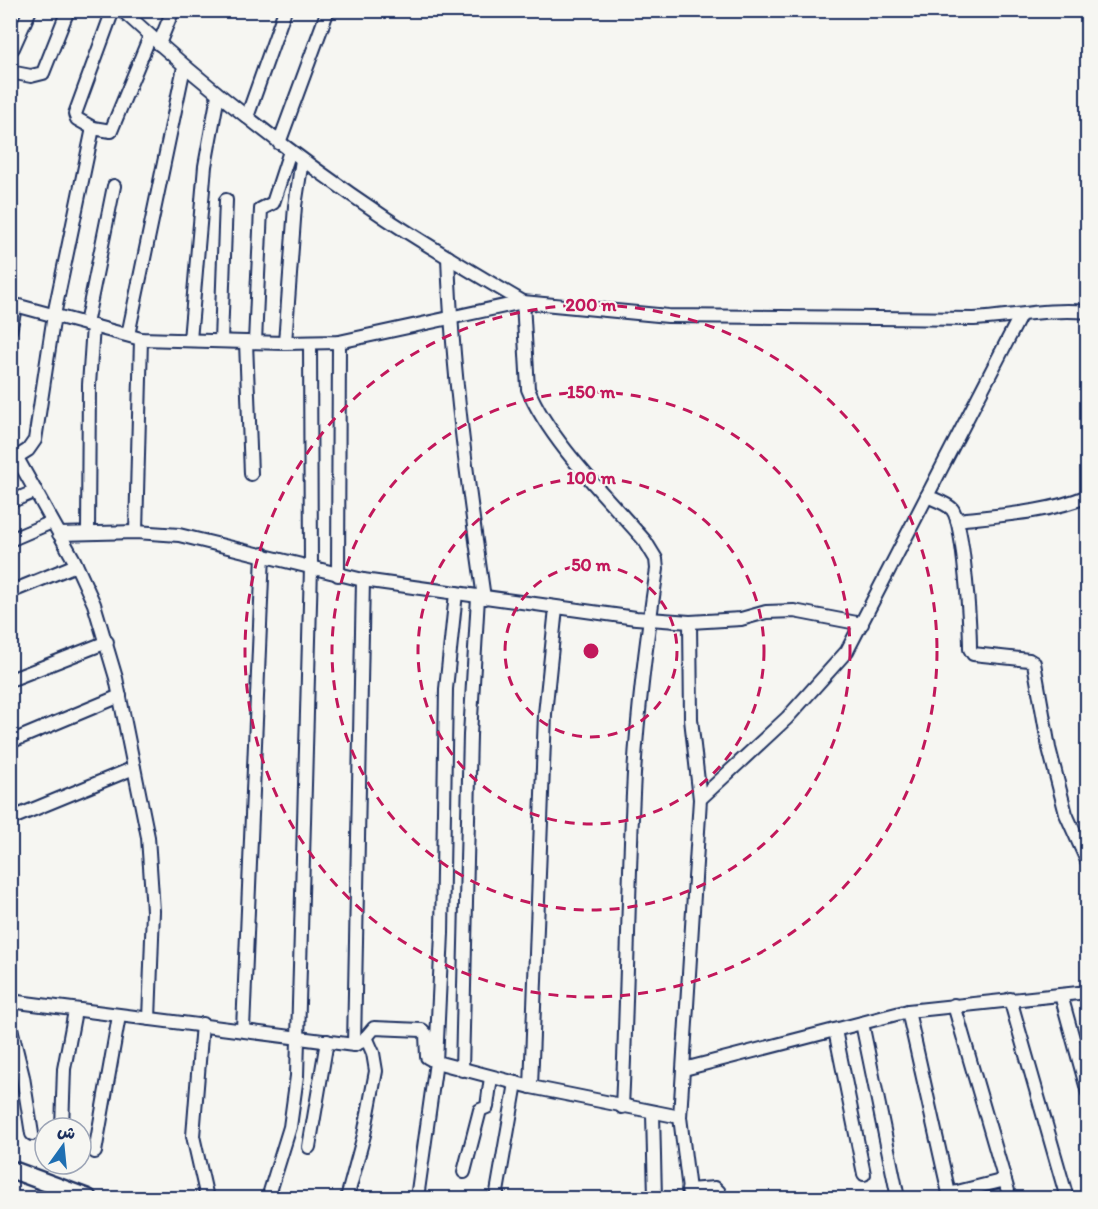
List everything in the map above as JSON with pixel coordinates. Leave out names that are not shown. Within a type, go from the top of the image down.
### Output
[{"type":"street","points":[[13,48],[30,10]]},
{"type":"street","points":[[10,72],[31,76],[43,73],[68,10]]},
{"type":"street","points":[[113,10],[75,114],[77,119],[93,128],[111,131],[154,40],[173,10]]},
{"type":"street","points":[[122,10],[184,67],[302,160],[388,220],[522,302]]},
{"type":"street","points":[[247,117],[285,10]]},
{"type":"street","points":[[279,143],[328,10]]},
{"type":"street","points":[[128,335],[184,67]]},
{"type":"street","points":[[190,340],[205,166],[219,95]]},
{"type":"street","points":[[93,128],[54,315],[35,440],[32,447],[13,457],[36,491],[76,565],[107,642],[148,837],[152,874],[149,1019]]},
{"type":"street","points":[[251,474],[251,342],[261,209],[273,203],[291,151]]},
{"type":"street","points":[[285,343],[295,206],[302,160]]},
{"type":"street","points":[[88,532],[89,325],[114,186]]},
{"type":"street","points":[[221,341],[226,200]]},
{"type":"street","points":[[448,257],[450,317],[462,443],[481,598],[470,747],[462,1070]]},
{"type":"street","points":[[10,331],[17,307],[141,339],[310,344],[339,342],[522,302],[668,316],[974,319],[1067,310],[1088,312]]},
{"type":"street","points":[[522,302],[528,389],[531,398],[559,440],[645,541],[656,559],[657,569],[633,794],[630,952],[622,1107]]},
{"type":"street","points":[[700,799],[787,718],[840,662],[862,624],[1020,316]]},
{"type":"street","points":[[136,532],[141,339]]},
{"type":"street","points":[[338,575],[339,342]]},
{"type":"street","points":[[268,1198],[290,1127],[297,1076],[311,567],[310,344]]},
{"type":"street","points":[[10,502],[36,491]]},
{"type":"street","points":[[927,496],[951,508],[957,520],[966,588],[970,649],[978,655],[1029,660],[1034,663],[1054,770],[1066,814],[1088,863]]},
{"type":"street","points":[[957,520],[1022,513],[1072,502],[1088,496]]},
{"type":"street","points":[[10,540],[52,522]]},
{"type":"street","points":[[59,534],[136,532],[179,535],[363,580],[481,598],[650,619],[690,622],[741,618],[782,611],[862,624]]},
{"type":"street","points":[[243,1029],[263,554]]},
{"type":"street","points":[[10,592],[76,565]]},
{"type":"street","points":[[354,1045],[363,580]]},
{"type":"street","points":[[417,1198],[436,1062],[442,933],[446,689],[456,594]]},
{"type":"street","points":[[531,1087],[545,714],[556,608]]},
{"type":"street","points":[[690,622],[691,719],[700,799],[680,1117],[689,1194],[715,1188],[720,1198]]},
{"type":"street","points":[[10,680],[107,642]]},
{"type":"street","points":[[10,742],[120,696]]},
{"type":"street","points":[[10,819],[135,768]]},
{"type":"street","points":[[684,1069],[908,1011],[1088,992]]},
{"type":"street","points":[[1061,995],[1088,1093]]},
{"type":"street","points":[[1010,999],[1067,1198]]},
{"type":"street","points":[[10,1001],[354,1045],[374,1028],[422,1030],[426,1034],[427,1057],[436,1062],[531,1087],[680,1117]]},
{"type":"street","points":[[954,1005],[1010,1198]]},
{"type":"street","points":[[62,1116],[64,1069],[75,1011]]},
{"type":"street","points":[[908,1011],[949,1196],[1005,1180]]},
{"type":"street","points":[[95,1152],[120,1016]]},
{"type":"street","points":[[862,1023],[898,1198]]},
{"type":"street","points":[[10,1024],[23,1077],[32,1134]]},
{"type":"street","points":[[201,1024],[193,1136],[207,1198]]},
{"type":"street","points":[[835,1030],[864,1174]]},
{"type":"street","points":[[347,1198],[364,1135],[376,1071],[373,1053],[366,1037]]},
{"type":"street","points":[[309,1147],[327,1041]]},
{"type":"street","points":[[464,1172],[480,1110],[487,1107],[491,1077]]},
{"type":"street","points":[[496,1198],[516,1083]]},
{"type":"street","points":[[653,1113],[655,1198]]},
{"type":"street","points":[[10,1169],[88,1198]]}]
